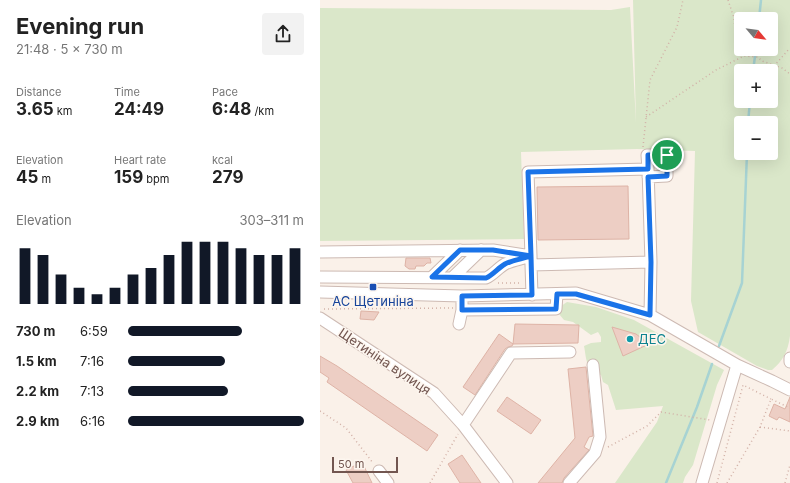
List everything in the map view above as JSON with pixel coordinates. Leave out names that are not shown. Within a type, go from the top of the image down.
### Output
[{"type":"street","points":[[532,295],[528,172],[648,173],[651,262],[650,315]]},
{"type":"street","points":[[320,252],[470,250],[531,261]]},
{"type":"street","points":[[443,277],[470,250]]},
{"type":"street","points":[[443,277],[470,250]]},
{"type":"street","points":[[443,277],[470,250]]},
{"type":"street","points":[[320,277],[486,278],[509,262],[651,262]]},
{"type":"street","points":[[320,292],[462,296],[576,294],[650,315],[737,365],[790,390]]},
{"type":"street","points":[[462,309],[556,309],[557,294]]},
{"type":"street","points":[[459,324],[462,309],[462,296]]},
{"type":"street","name":"Щетиніна вулиця","points":[[320,318],[434,393],[463,425],[508,483]]},
{"type":"street","points":[[463,425],[511,353],[570,352]]},
{"type":"street","points":[[569,483],[595,453],[600,437],[593,365]]},
{"type":"street","points":[[702,483],[737,365]]},
{"type":"street","points":[[379,471],[388,483]]},
{"type":"path","points":[[643,149],[650,80],[677,27],[683,0]]},
{"type":"path","points":[[728,0],[734,18]]},
{"type":"path","points":[[776,64],[790,48]]},
{"type":"path","points":[[646,117],[716,70],[744,56],[758,57],[762,62],[768,64]]},
{"type":"path","points":[[778,67],[790,74]]},
{"type":"path","points":[[492,282],[526,283]]},
{"type":"path","points":[[320,309],[462,309]]},
{"type":"path","points":[[717,483],[743,385],[790,408]]},
{"type":"path","points":[[727,483],[760,427],[771,400]]},
{"type":"path","points":[[320,411],[346,428],[379,471]]},
{"type":"path","points":[[595,453],[647,426],[661,412],[700,418]]},
{"type":"path","points":[[430,483],[463,425]]},
{"type":"path","points":[[760,427],[790,431]]},
{"type":"path","points":[[785,483],[790,465]]},
{"type":"green space","points":[[633,0],[790,0],[790,336],[784,355],[772,370],[757,366],[698,332],[691,301],[695,151],[637,149],[521,152],[524,239],[320,241],[320,8],[611,10],[630,7],[636,123]]},
{"type":"green space","points":[[567,302],[596,307],[634,320],[724,370],[717,385],[693,465],[683,483],[615,483],[657,422],[663,406],[616,410],[608,385],[603,382],[601,375],[589,367],[586,360],[584,346],[591,343],[601,342],[601,337],[598,332],[591,335],[573,322],[564,320],[559,314],[561,306]]},
{"type":"building","points":[[628,186],[629,239],[538,240],[537,187]]},
{"type":"building","points":[[406,258],[430,258],[431,263],[427,263],[424,266],[416,266],[415,269],[409,269],[405,266]]},
{"type":"building","points":[[361,311],[379,312],[374,320],[360,319]]},
{"type":"building","points":[[515,324],[579,325],[578,343],[513,344]]},
{"type":"building","name":"ДЕС","points":[[612,327],[636,334],[649,344],[623,356]]},
{"type":"building","points":[[499,334],[513,344],[505,349],[475,395],[463,387]]},
{"type":"building","points":[[320,356],[438,435],[427,451],[327,382],[329,378],[320,372]]},
{"type":"building","points":[[586,367],[593,436],[589,437],[584,447],[589,450],[564,478],[562,483],[538,483],[575,438],[568,369]]},
{"type":"building","points":[[507,397],[541,420],[531,434],[497,411]]},
{"type":"building","points":[[790,397],[790,422],[779,417],[777,420],[769,416],[774,404],[785,409]]},
{"type":"building","points":[[462,455],[481,483],[460,483],[448,464]]},
{"type":"building","points":[[362,462],[372,483],[353,483],[346,470]]},
{"type":"waterway","points":[[760,12],[761,0]]},
{"type":"waterway","points":[[754,64],[755,56]]},
{"type":"waterway","points":[[749,108],[749,116]]},
{"type":"waterway","points":[[719,346],[742,283],[747,160]]},
{"type":"waterway","points":[[666,483],[697,407],[712,364]]},
{"type":"place","name":"АС Щетиніна","points":[[373,287]]},
{"type":"place","name":"ДЕС","points":[[630,339]]},
{"type":"route","points":[[667,155],[648,155],[648,169],[528,172],[531,256],[509,262],[486,278],[432,277],[460,250],[493,250],[531,256],[532,295],[462,296],[462,310],[556,309],[557,294],[576,294],[650,315],[651,262],[648,177],[667,176],[667,155]]}]
